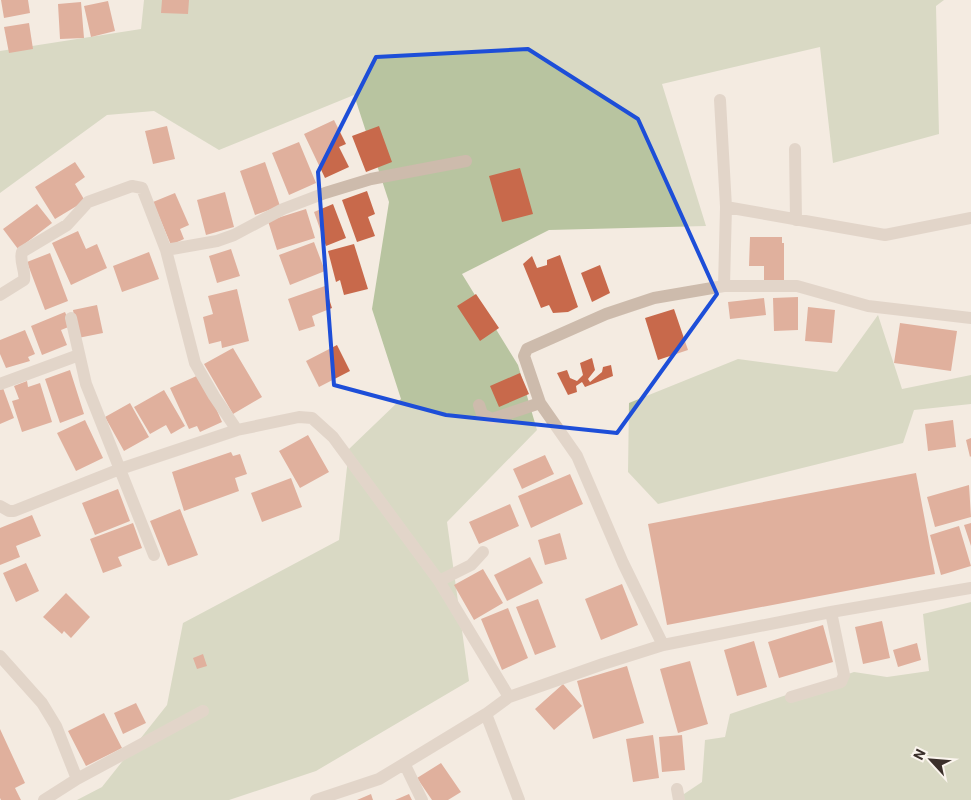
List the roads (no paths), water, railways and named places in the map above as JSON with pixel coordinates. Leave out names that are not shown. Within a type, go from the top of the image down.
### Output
[{"type":"street","points":[[720,100],[726,206],[724,286]]},
{"type":"street","points":[[795,149],[796,220]]},
{"type":"street","points":[[166,250],[217,241],[234,235],[283,209],[325,193],[371,179],[466,160]]},
{"type":"street","points":[[0,294],[24,280],[25,274],[20,258],[22,252],[67,225],[88,202],[132,186],[142,188],[166,250],[196,363],[214,396],[237,430]]},
{"type":"street","points":[[726,206],[885,235],[971,218]]},
{"type":"street","points":[[663,645],[623,563],[577,456],[540,403],[524,356],[529,347],[606,314],[654,298],[724,286],[797,286],[868,306],[971,318]]},
{"type":"street","points":[[71,318],[78,355],[96,411],[154,555]]},
{"type":"street","points":[[0,384],[78,355]]},
{"type":"street","points":[[478,405],[482,414],[492,418],[540,403]]},
{"type":"street","points":[[0,506],[8,511],[14,511],[120,469],[237,430],[299,417],[312,418],[322,425],[439,581],[509,697]]},
{"type":"street","points":[[439,581],[471,565],[484,552]]},
{"type":"street","points":[[316,800],[379,779],[405,765],[486,714],[509,697],[663,645],[831,612],[971,588]]},
{"type":"street","points":[[791,697],[841,682],[844,675],[831,612]]},
{"type":"street","points":[[0,656],[42,704],[56,726],[77,779]]},
{"type":"street","points":[[44,800],[77,779],[204,711]]},
{"type":"street","points":[[486,714],[519,800]]},
{"type":"street","points":[[405,765],[422,800]]}]
